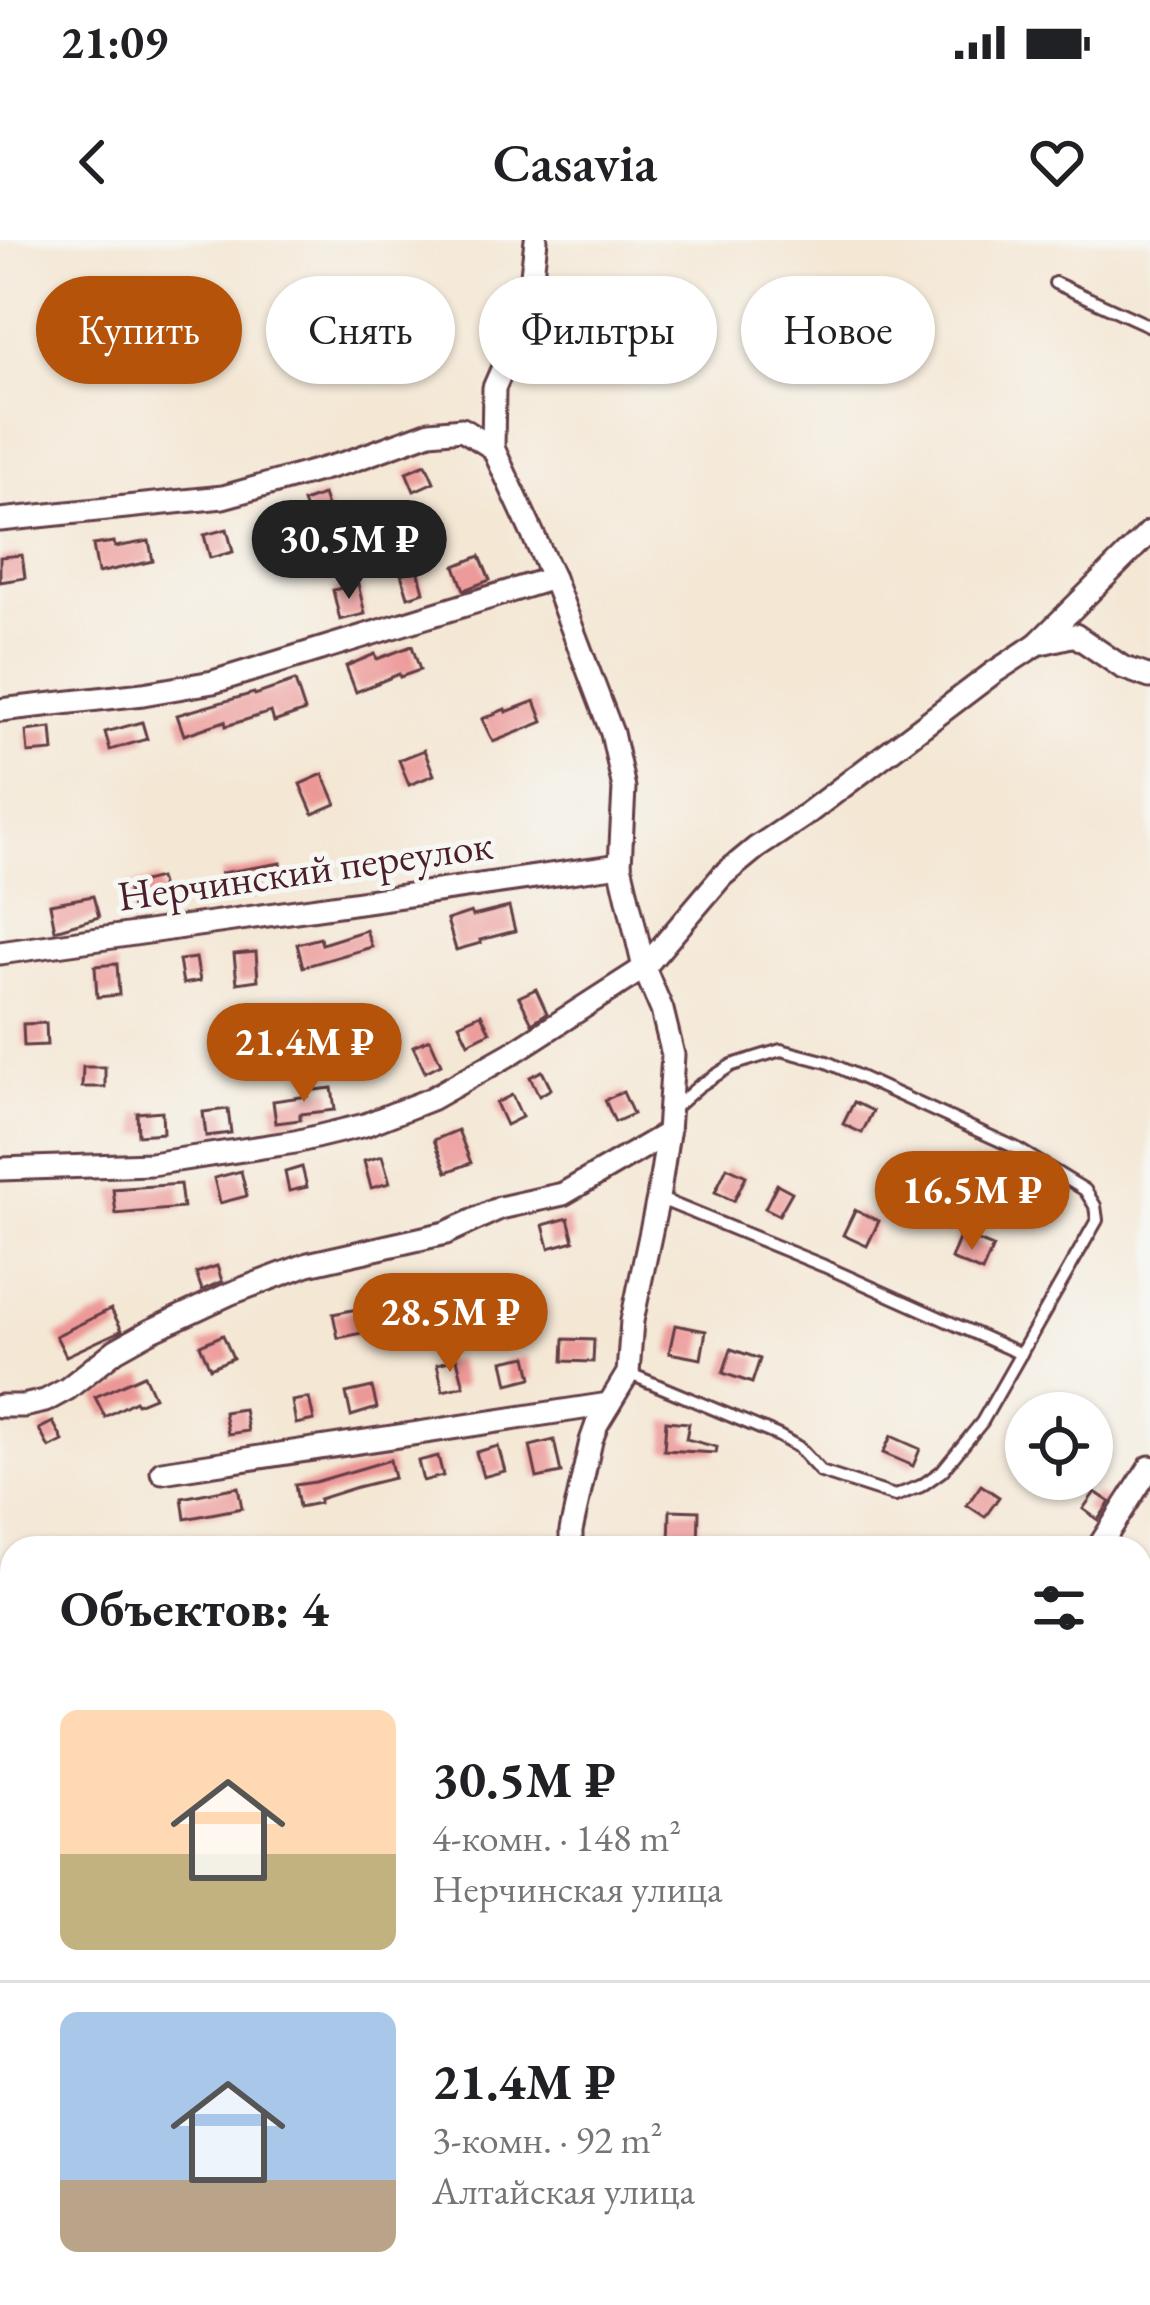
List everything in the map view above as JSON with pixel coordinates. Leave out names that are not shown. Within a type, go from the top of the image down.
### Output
[{"type":"street","points":[[536,240],[528,310],[494,388],[493,448],[553,578],[612,733],[624,788],[620,866],[644,968],[662,1010],[673,1055],[669,1123],[632,1322],[628,1373],[591,1442],[571,1536]]},
{"type":"street","points":[[0,520],[223,496],[367,456],[430,432],[462,430],[493,448]]},
{"type":"street","points":[[0,1169],[151,1164],[295,1142],[365,1125],[431,1099],[644,968],[722,876],[1037,644],[1150,532]]},
{"type":"street","points":[[0,710],[213,682],[553,578]]},
{"type":"street","points":[[1037,644],[1075,634],[1122,667],[1150,677]]},
{"type":"street","name":"Нерчинский переулок","points":[[0,953],[620,866]]},
{"type":"street","points":[[0,1406],[45,1401],[150,1331],[308,1264],[446,1233],[500,1208],[563,1194],[669,1123]]},
{"type":"street","points":[[162,1472],[609,1404]]},
{"type":"street","points":[[1106,1536],[1150,1467]]},
{"type":"lane","points":[[1055,283],[1150,326]]},
{"type":"lane","points":[[628,1373],[778,1436],[798,1447],[821,1472],[895,1496],[942,1471],[982,1422],[1097,1220],[1085,1190],[995,1138],[827,1062],[781,1050],[732,1064],[699,1086],[669,1123]]},
{"type":"lane","points":[[658,1198],[1021,1354]]},
{"type":"building","points":[[426,464],[434,482],[414,491],[406,472]]},
{"type":"building","points":[[323,495],[330,515],[310,522],[303,502]]},
{"type":"building","points":[[227,529],[233,552],[210,558],[204,535]]},
{"type":"building","points":[[149,541],[153,561],[98,573],[93,545]]},
{"type":"building","points":[[22,555],[25,578],[0,582],[0,557]]},
{"type":"building","points":[[480,556],[490,580],[464,590],[455,566]]},
{"type":"building","points":[[418,569],[424,592],[408,597],[401,574]]},
{"type":"building","points":[[358,584],[365,614],[340,620],[333,590]]},
{"type":"building","points":[[412,646],[420,670],[356,692],[346,666]]},
{"type":"building","points":[[295,681],[305,711],[274,722],[271,712],[226,726],[225,721],[184,735],[177,715]]},
{"type":"building","points":[[535,701],[543,722],[493,742],[482,719]]},
{"type":"building","points":[[142,722],[147,739],[110,750],[105,732]]},
{"type":"building","points":[[51,728],[53,751],[28,753],[26,731]]},
{"type":"building","points":[[424,750],[434,775],[409,785],[399,760]]},
{"type":"building","points":[[323,774],[336,804],[313,814],[300,784]]},
{"type":"building","points":[[281,863],[284,884],[255,887],[256,892],[227,898],[221,873]]},
{"type":"building","points":[[159,878],[166,904],[133,912],[127,886]]},
{"type":"building","points":[[93,896],[99,917],[55,930],[50,904]]},
{"type":"building","points":[[509,907],[515,931],[456,950],[447,920]]},
{"type":"building","points":[[366,930],[372,947],[303,967],[297,944],[320,938],[322,944]]},
{"type":"building","points":[[256,952],[258,980],[237,983],[234,954]]},
{"type":"building","points":[[196,958],[200,981],[183,984],[179,960]]},
{"type":"building","points":[[117,964],[119,995],[97,997],[95,966]]},
{"type":"building","points":[[536,989],[547,1013],[532,1023],[519,997]]},
{"type":"building","points":[[481,1014],[490,1032],[468,1043],[459,1024]]},
{"type":"building","points":[[46,1023],[47,1045],[24,1046],[23,1024]]},
{"type":"building","points":[[430,1039],[441,1064],[425,1072],[413,1046]]},
{"type":"building","points":[[83,1067],[105,1067],[105,1087],[82,1087]]},
{"type":"building","points":[[542,1071],[551,1089],[539,1096],[530,1077]]},
{"type":"building","points":[[332,1088],[335,1110],[300,1114],[300,1120],[276,1123],[273,1101]]},
{"type":"building","points":[[623,1092],[633,1114],[615,1122],[605,1100]]},
{"type":"building","points":[[512,1095],[522,1117],[506,1125],[496,1103]]},
{"type":"building","points":[[854,1102],[873,1111],[862,1133],[843,1124]]},
{"type":"building","points":[[228,1109],[231,1133],[206,1136],[203,1112]]},
{"type":"building","points":[[162,1111],[163,1133],[138,1135],[137,1113]]},
{"type":"building","points":[[458,1130],[471,1163],[447,1172],[434,1140]]},
{"type":"building","points":[[382,1156],[390,1183],[371,1188],[364,1161]]},
{"type":"building","points":[[972,1162],[989,1169],[982,1187],[965,1180]]},
{"type":"building","points":[[302,1167],[307,1187],[289,1191],[285,1172]]},
{"type":"building","points":[[727,1167],[746,1176],[734,1201],[715,1192]]},
{"type":"building","points":[[241,1171],[247,1196],[220,1203],[214,1178]]},
{"type":"building","points":[[180,1184],[183,1208],[116,1214],[113,1189]]},
{"type":"building","points":[[777,1184],[792,1192],[779,1215],[765,1208]]},
{"type":"building","points":[[855,1210],[879,1221],[867,1246],[843,1235]]},
{"type":"building","points":[[568,1218],[574,1241],[549,1248],[543,1225]]},
{"type":"building","points":[[961,1234],[993,1247],[982,1272],[951,1259]]},
{"type":"building","points":[[217,1266],[222,1281],[202,1290],[196,1273]]},
{"type":"building","points":[[474,1301],[480,1324],[455,1331],[449,1308]]},
{"type":"building","points":[[111,1309],[122,1330],[66,1356],[56,1336]]},
{"type":"building","points":[[357,1309],[362,1333],[338,1338],[333,1314]]},
{"type":"building","points":[[675,1325],[706,1331],[701,1359],[669,1353]]},
{"type":"building","points":[[223,1335],[233,1358],[210,1368],[200,1345]]},
{"type":"building","points":[[564,1339],[594,1340],[593,1362],[563,1361]]},
{"type":"building","points":[[731,1349],[760,1359],[752,1383],[723,1373]]},
{"type":"building","points":[[527,1356],[532,1378],[508,1384],[503,1361]]},
{"type":"building","points":[[457,1359],[464,1386],[443,1391],[437,1364]]},
{"type":"building","points":[[144,1375],[154,1397],[105,1417],[95,1397]]},
{"type":"building","points":[[372,1387],[377,1408],[351,1416],[346,1393]]},
{"type":"building","points":[[309,1398],[314,1420],[296,1424],[292,1401]]},
{"type":"building","points":[[244,1409],[248,1431],[228,1434],[224,1412]]},
{"type":"building","points":[[666,1421],[689,1423],[686,1439],[717,1447],[716,1453],[664,1450]]},
{"type":"building","points":[[53,1422],[63,1441],[49,1448],[39,1429]]},
{"type":"building","points":[[891,1436],[920,1449],[913,1466],[883,1453]]},
{"type":"building","points":[[554,1440],[561,1473],[537,1478],[530,1446]]},
{"type":"building","points":[[498,1446],[505,1471],[483,1477],[476,1452]]},
{"type":"building","points":[[438,1456],[443,1476],[423,1481],[418,1461]]},
{"type":"building","points":[[390,1460],[394,1478],[299,1507],[295,1485]]},
{"type":"building","points":[[981,1485],[999,1497],[985,1517],[967,1505]]},
{"type":"building","points":[[238,1487],[242,1508],[185,1519],[182,1498]]},
{"type":"building","points":[[1089,1500],[1110,1502],[1098,1520],[1083,1509]]},
{"type":"building","points":[[670,1510],[699,1511],[698,1536],[669,1536]]}]
